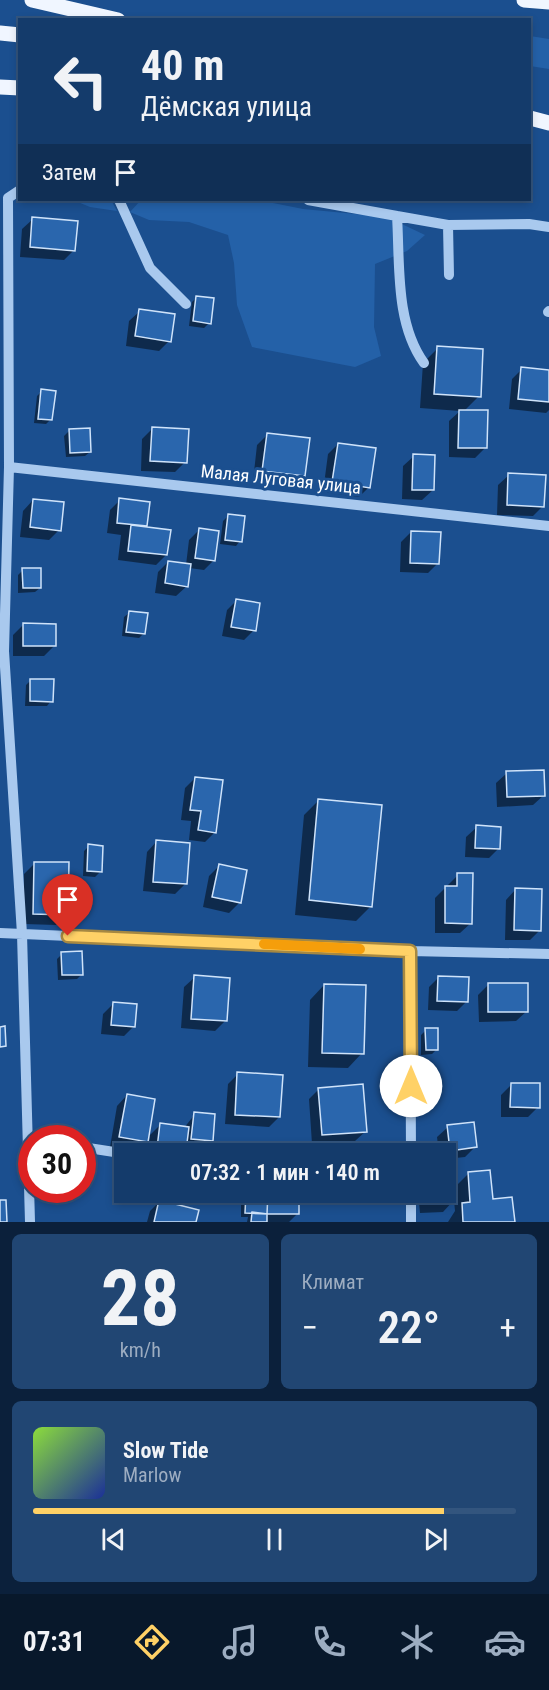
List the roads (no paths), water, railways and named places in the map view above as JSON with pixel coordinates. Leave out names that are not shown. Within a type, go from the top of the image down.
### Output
[{"type":"main road","points":[[32,0],[109,18]]},
{"type":"main road","points":[[524,0],[549,2]]},
{"type":"main road","points":[[0,33],[18,34]]},
{"type":"main road","points":[[0,87],[18,88]]},
{"type":"main road","points":[[531,118],[549,125]]},
{"type":"main road","points":[[531,125],[549,125]]},
{"type":"street","points":[[18,191],[4,197],[9,467],[4,651],[22,933],[29,1125]]},
{"type":"street","points":[[119,201],[150,268],[186,304]]},
{"type":"street","points":[[314,201],[448,225],[530,224],[549,227]]},
{"type":"street","points":[[397,216],[402,301],[412,346],[424,363]]},
{"type":"street","points":[[448,225],[449,275]]},
{"type":"street","name":"Малая Луговая улица","points":[[9,467],[549,526]]},
{"type":"street","points":[[0,933],[410,951],[549,954]]},
{"type":"street","points":[[410,951],[411,1143]]},
{"type":"street","points":[[96,1149],[114,1152]]},
{"type":"street","points":[[30,1203],[30,1222]]},
{"type":"street","points":[[411,1203],[411,1222]]}]
